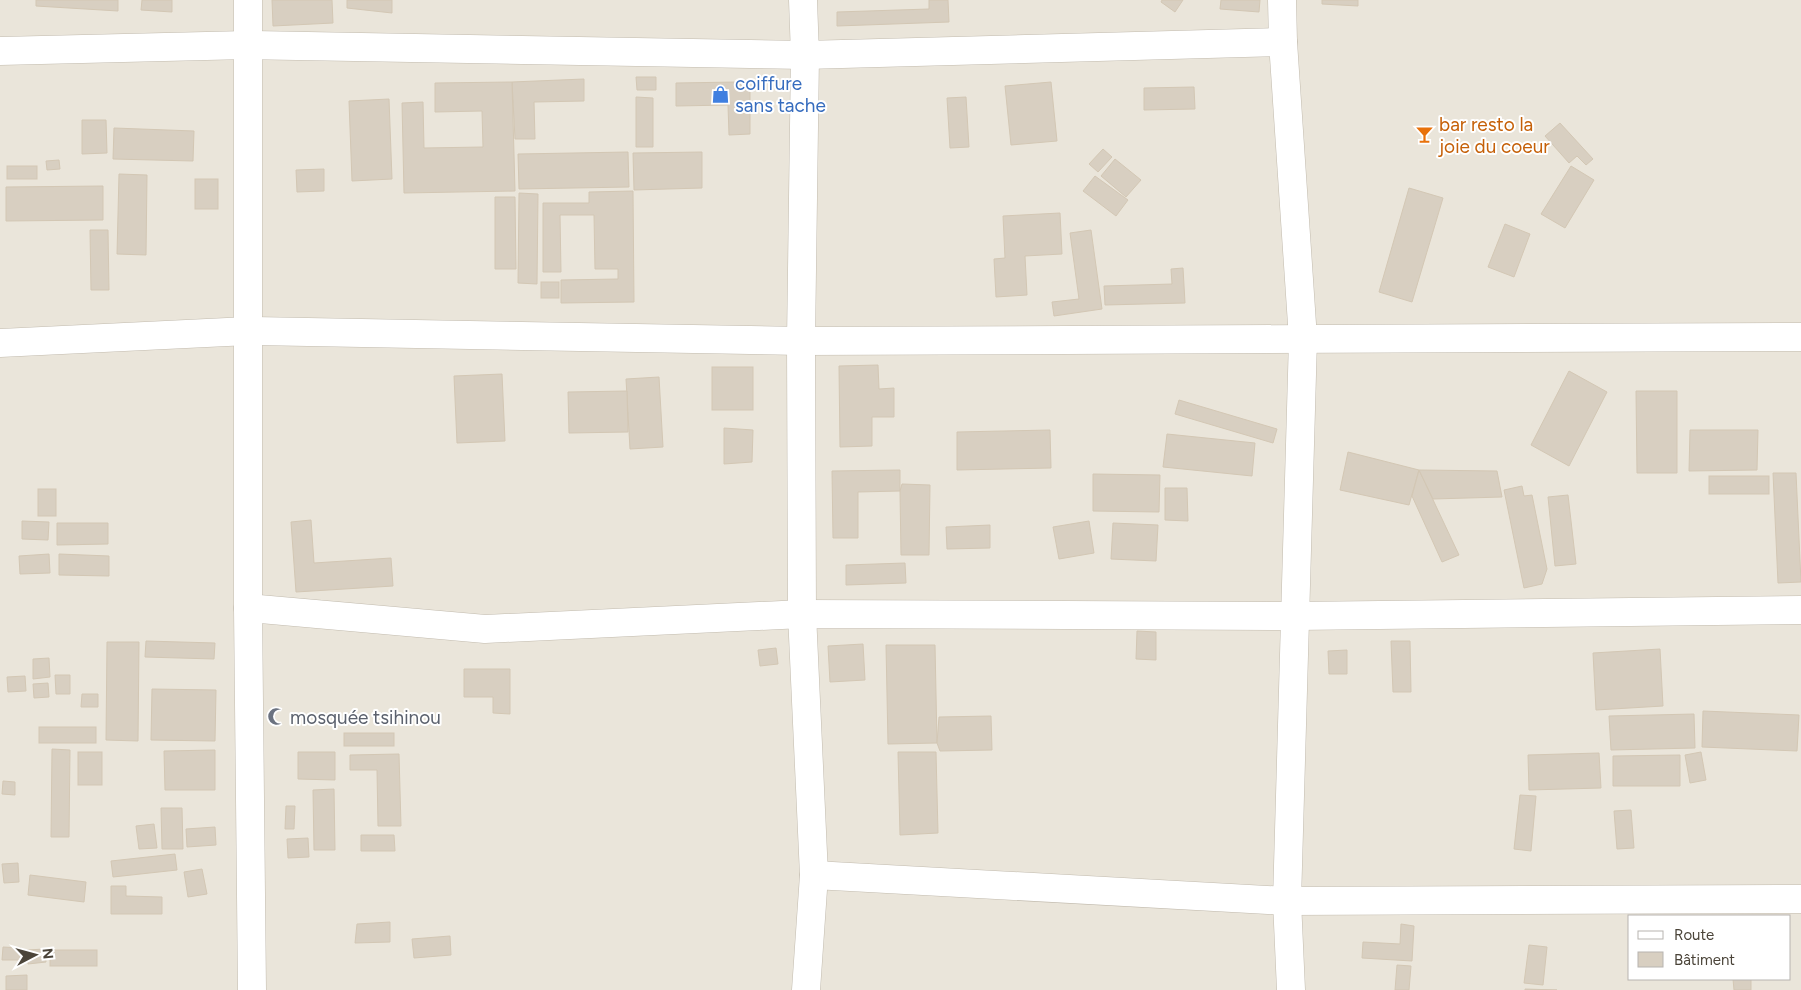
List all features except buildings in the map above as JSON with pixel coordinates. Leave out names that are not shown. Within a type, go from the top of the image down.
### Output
[{"type":"street","points":[[248,0],[248,608],[252,990]]},
{"type":"street","points":[[803,0],[805,55],[801,341],[802,614],[814,875],[806,990]]},
{"type":"street","points":[[1282,0],[1283,42],[1303,339],[1287,901],[1291,990]]},
{"type":"street","points":[[0,51],[247,45],[805,55],[1283,42]]},
{"type":"street","points":[[0,342],[248,331],[801,341],[1801,337]]},
{"type":"street","points":[[248,608],[485,629],[802,614],[1296,616],[1801,610]]},
{"type":"street","points":[[814,875],[1287,901],[1801,899]]},
{"type":"shaded area","points":[[0,0],[1801,0],[1801,990],[0,990]]},
{"type":"place","name":"coiffure sans tache","points":[[721,94]]},
{"type":"place","name":"bar resto la joie du coeur","points":[[1425,135]]},
{"type":"place","name":"mosquée tsihinou","points":[[276,717]]}]
